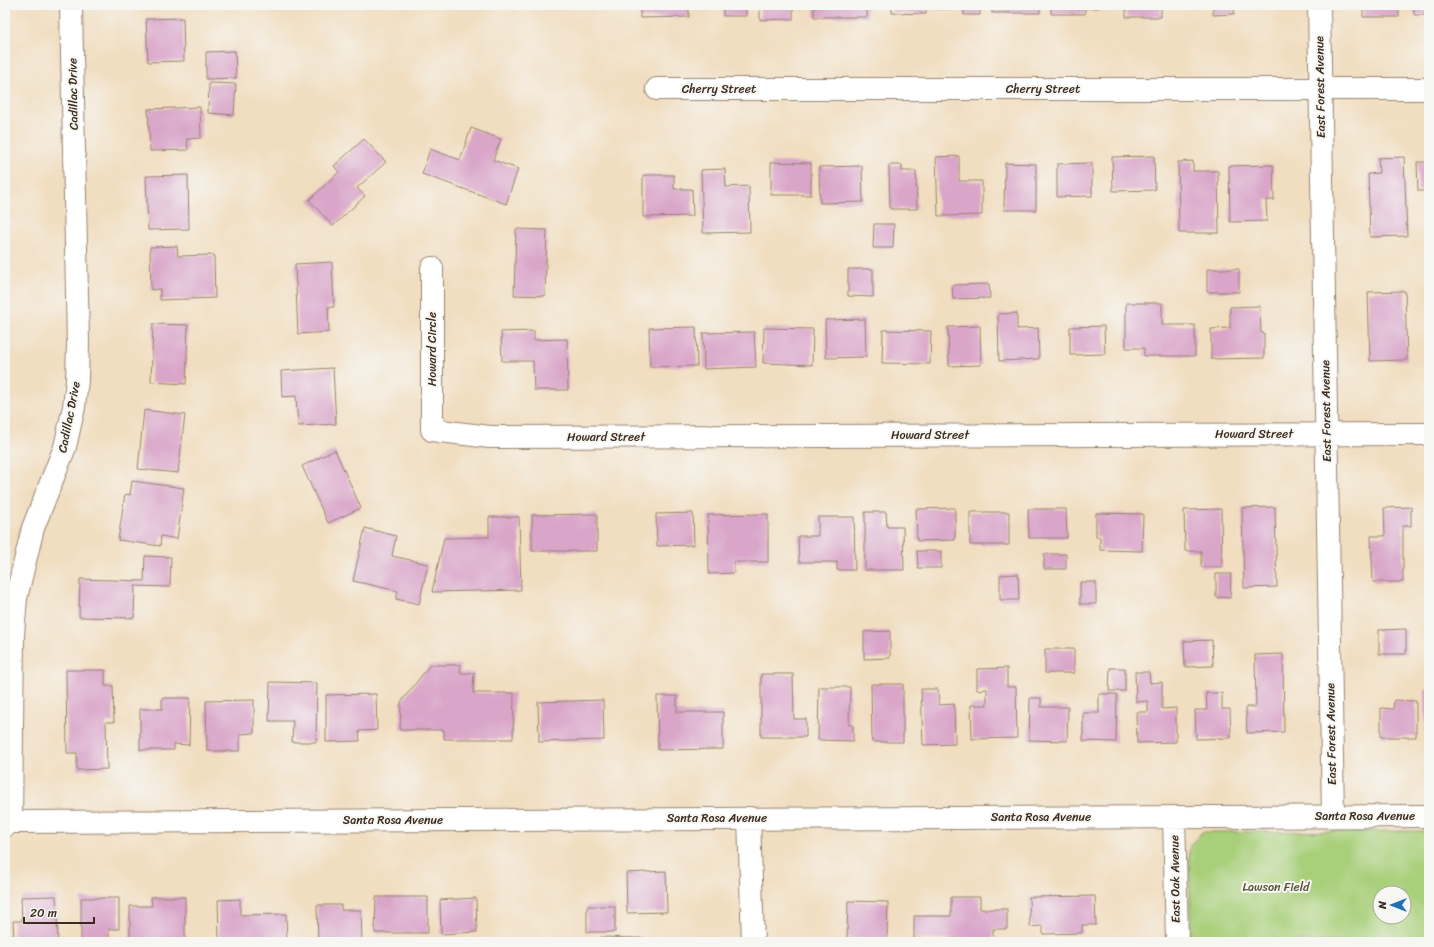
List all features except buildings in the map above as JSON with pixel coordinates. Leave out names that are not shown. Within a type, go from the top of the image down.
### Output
[{"type":"street","name":"Cadillac Drive","points":[[8,824],[13,634],[16,598],[33,528],[65,447],[74,407],[77,380],[78,335],[70,5]]},
{"type":"street","name":"East Forest Avenue","points":[[1319,5],[1332,816]]},
{"type":"street","name":"Cherry Street","points":[[657,89],[1429,89]]},
{"type":"street","name":"Howard Circle","points":[[432,268],[432,430]]},
{"type":"street","name":"Howard Street","points":[[432,430],[490,437],[1429,434]]},
{"type":"street","name":"Santa Rosa Avenue","points":[[8,824],[749,818],[1429,816]]},
{"type":"street","name":"East Oak Avenue","points":[[1174,817],[1177,942]]},
{"type":"street","points":[[749,818],[753,942]]},
{"type":"green space","name":"Lawson Field","points":[[1429,831],[1429,942],[1191,942],[1189,848],[1202,832]]}]
